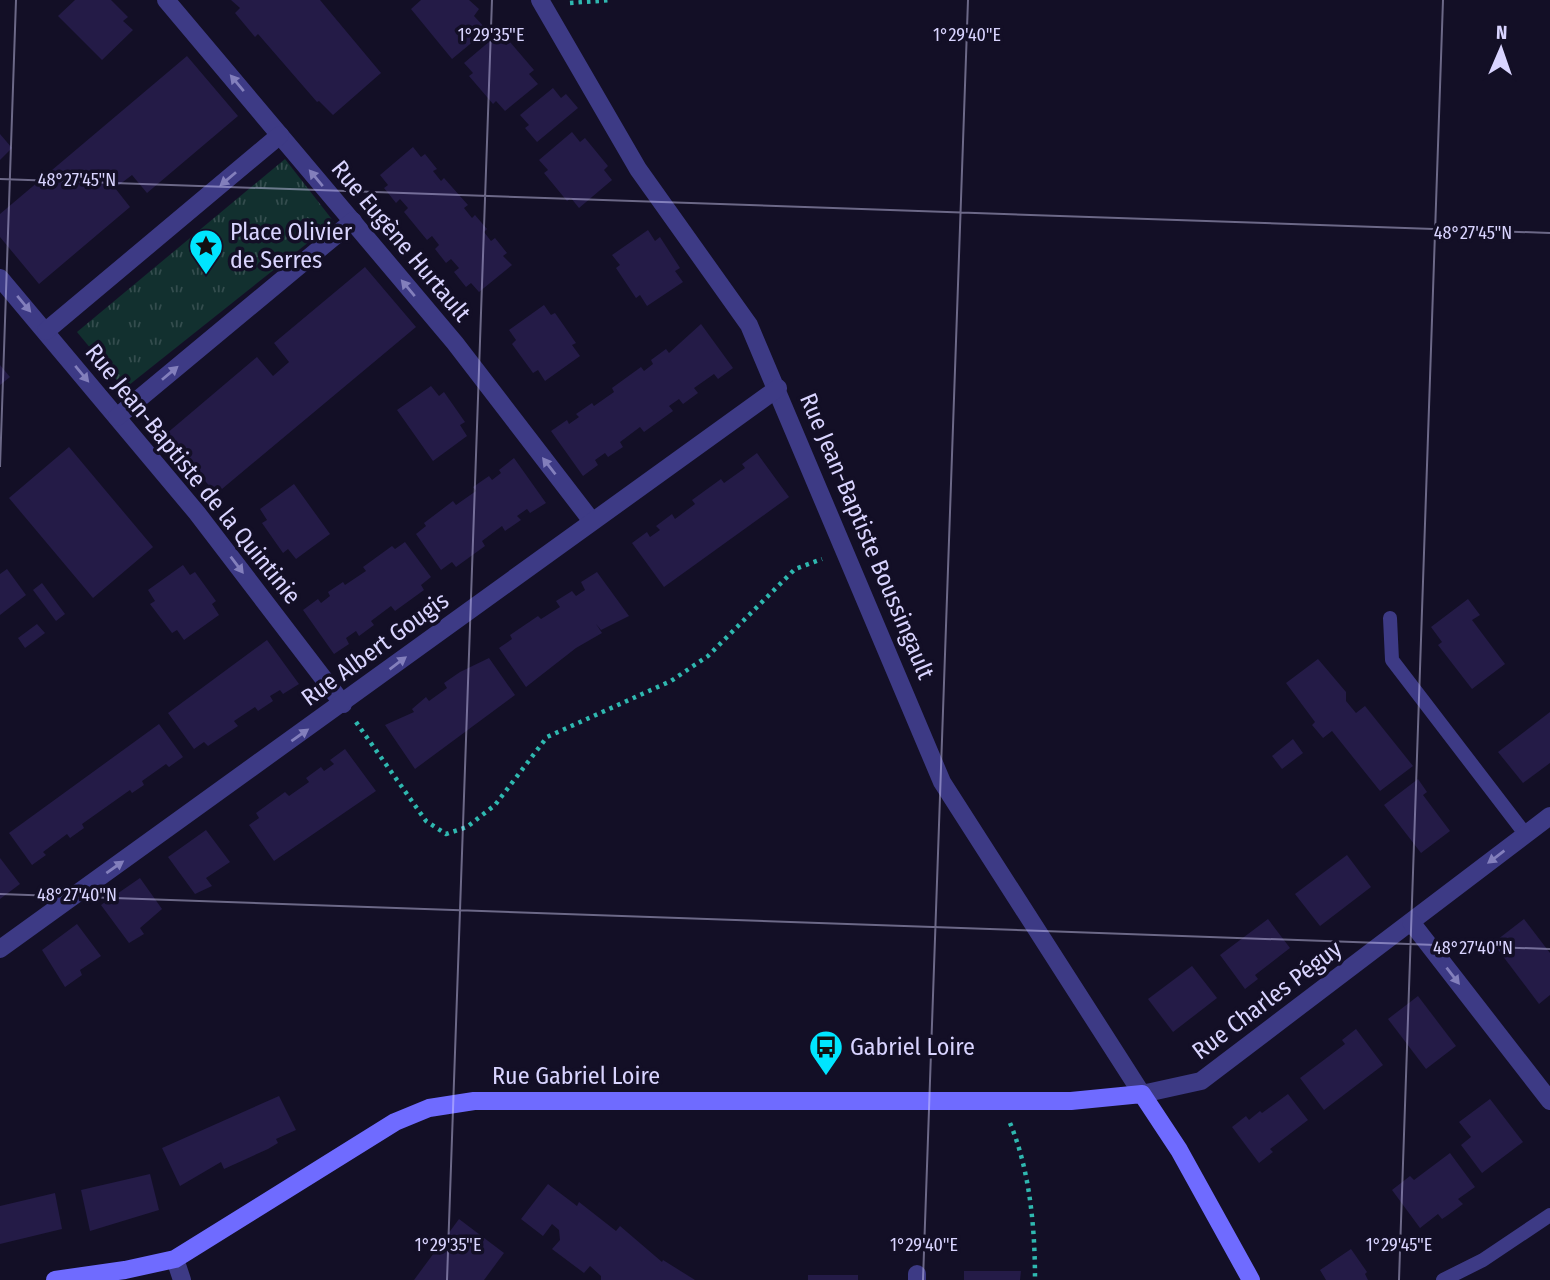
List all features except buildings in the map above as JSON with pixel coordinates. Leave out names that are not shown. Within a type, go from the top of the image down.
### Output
[{"type":"street","name":"Rue Eugène Hurtault","points":[[166,0],[454,343],[591,520]]},
{"type":"street","name":"Rue Jean-Baptiste Boussingault","points":[[542,3],[638,169],[749,325],[778,388],[942,782],[1142,1094]]},
{"type":"street","points":[[46,331],[280,135]]},
{"type":"street","points":[[117,417],[353,221]]},
{"type":"street","name":"Rue Jean-Baptiste de la Quintinie","points":[[0,278],[197,513],[343,704]]},
{"type":"street","name":"Rue Albert Gougis","points":[[0,949],[343,704],[591,520],[778,388]]},
{"type":"street","name":"Rue Charles Péguy","points":[[1142,1094],[1201,1081],[1550,816]]},
{"type":"street","points":[[1411,922],[1550,1101]]},
{"type":"street","points":[[1142,1094],[1179,1150],[1251,1280]]},
{"type":"street","name":"Rue Gabriel Loire","points":[[55,1280],[125,1270],[175,1259],[395,1122],[429,1108],[474,1101],[1071,1101],[1142,1094]]},
{"type":"street","points":[[175,1259],[182,1280]]},
{"type":"lane","points":[[1390,618],[1392,660],[1525,835]]},
{"type":"lane","points":[[1443,1280],[1483,1261],[1550,1214]]},
{"type":"path","points":[[542,3],[611,0]]},
{"type":"path","points":[[343,704],[426,821],[446,834],[457,831],[467,827],[495,805],[547,737],[671,681],[708,656],[795,569],[846,550]]},
{"type":"path","points":[[1001,1100],[1022,1151],[1029,1194],[1035,1280]]},
{"type":"green space","points":[[285,159],[334,222],[124,389],[77,332]]},
{"type":"place","name":"Place Olivier de Serres","points":[[206,276]]},
{"type":"place","name":"Gabriel Loire","points":[[826,1077]]}]
